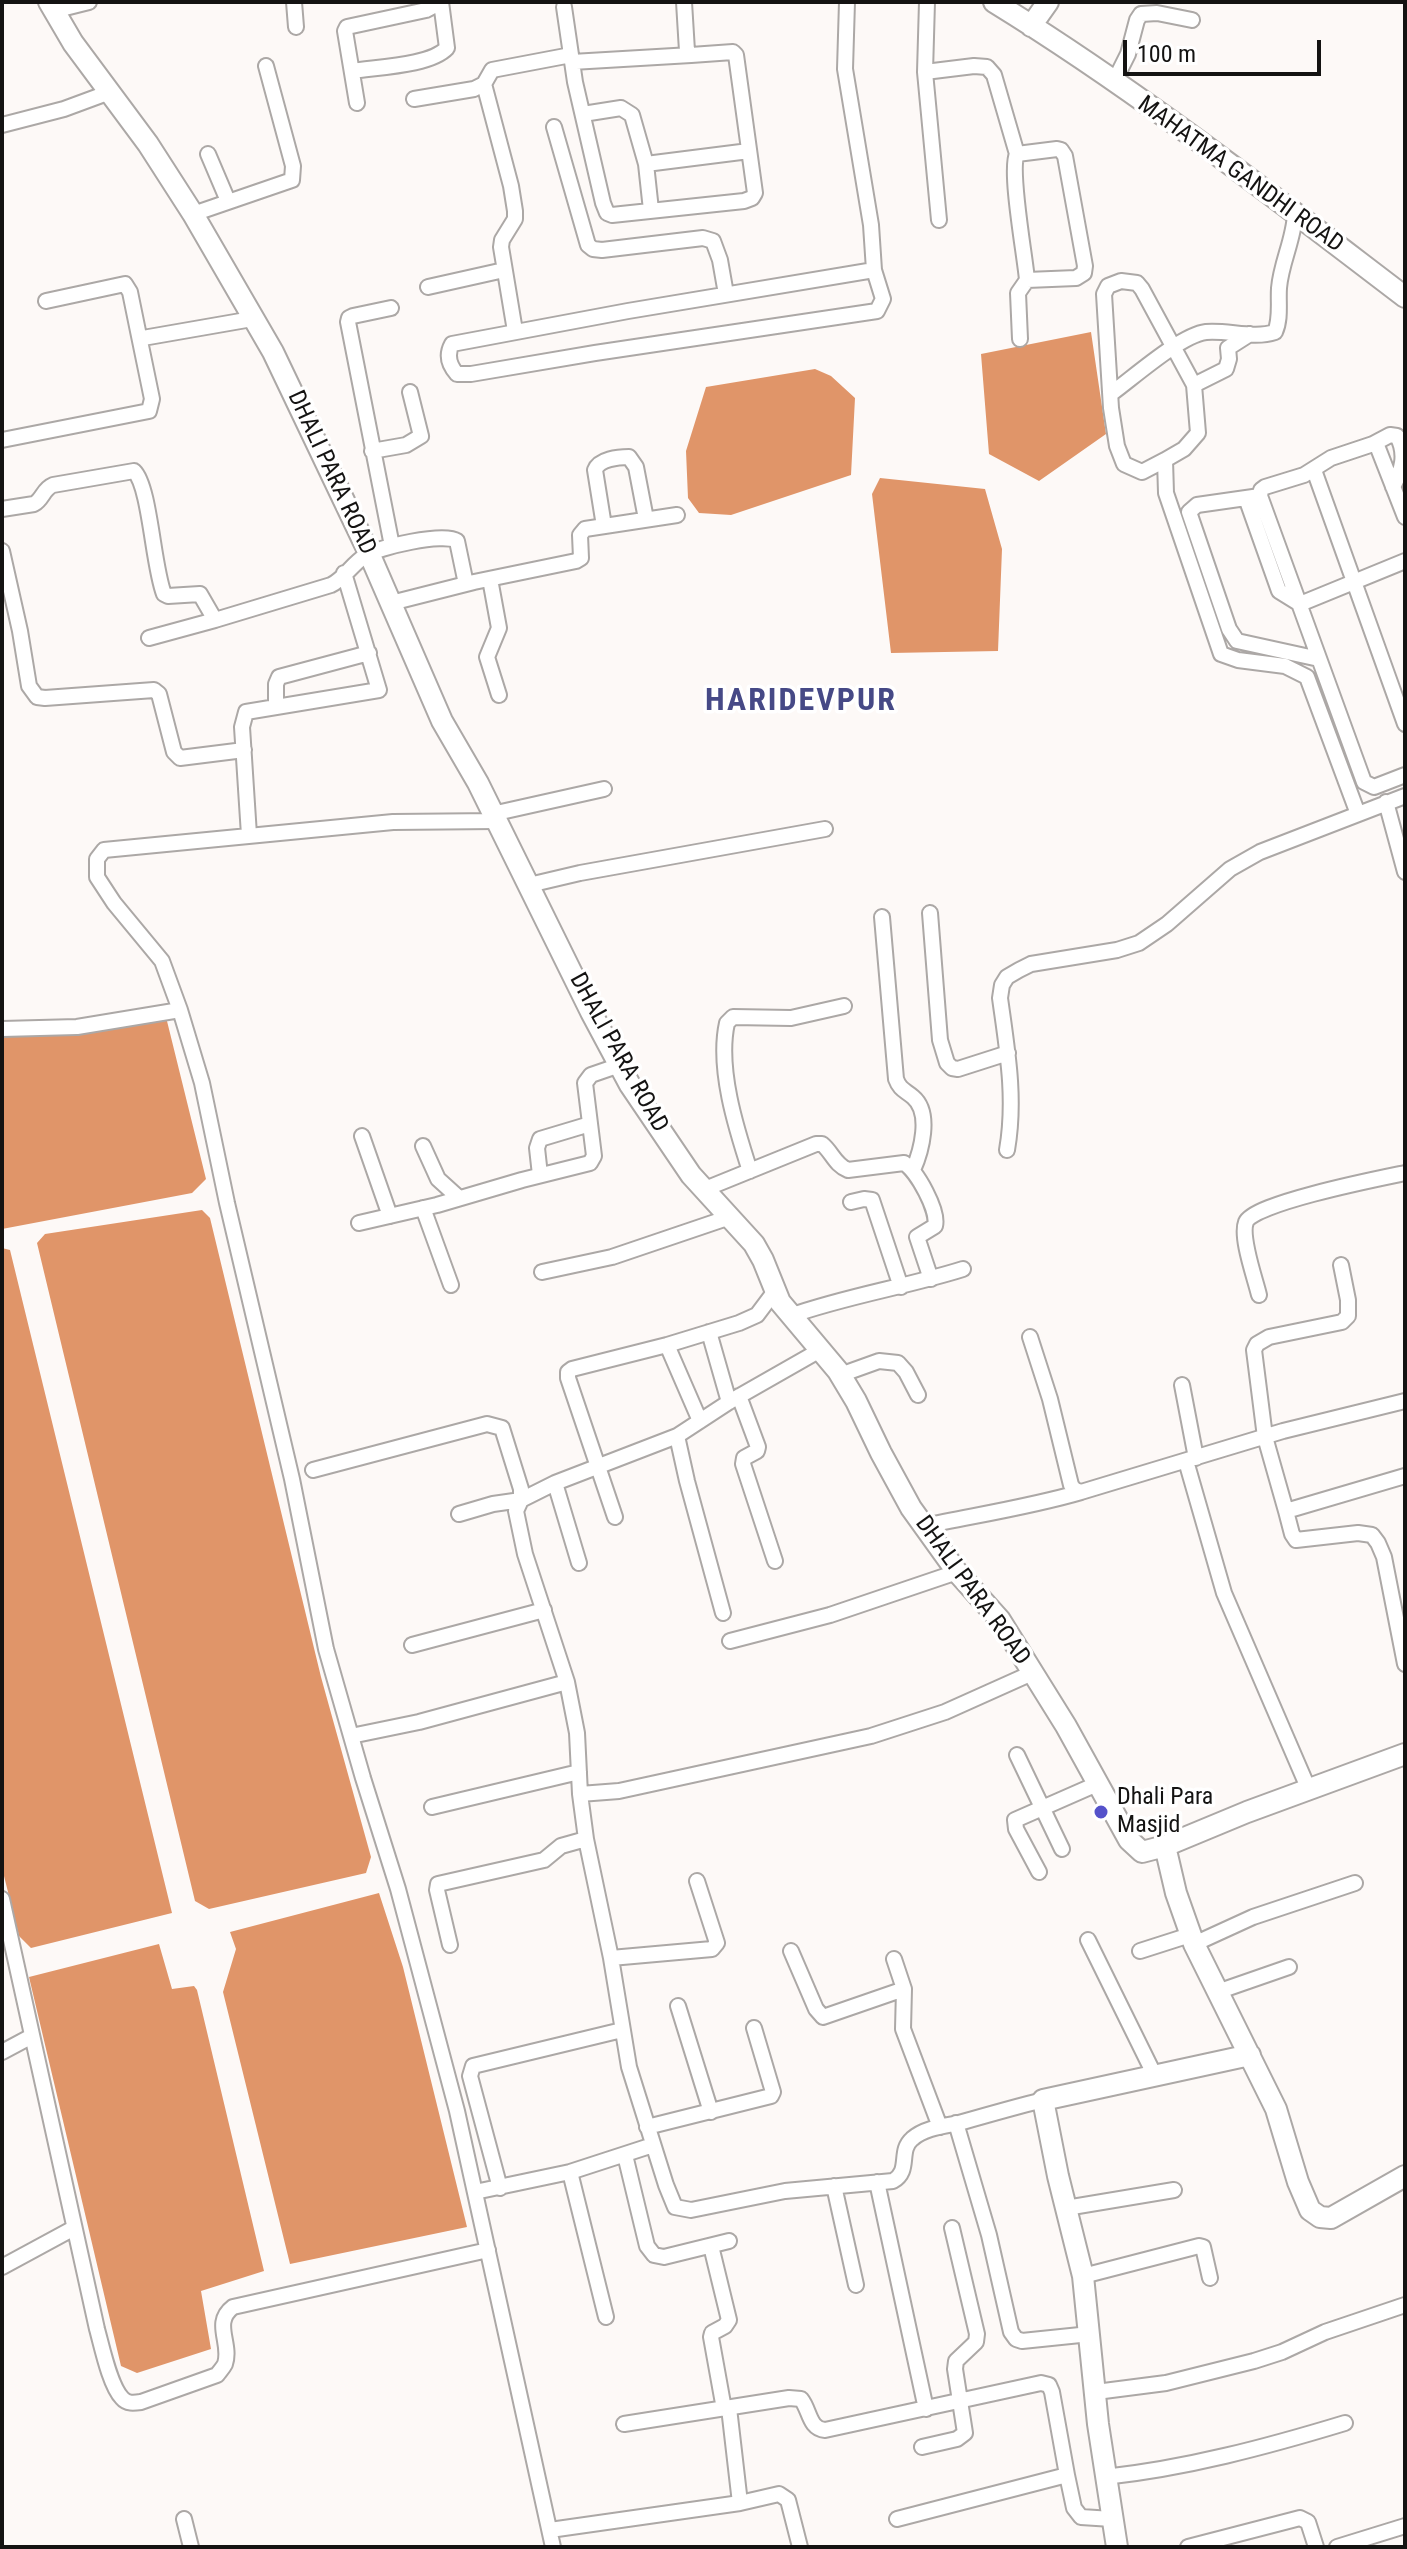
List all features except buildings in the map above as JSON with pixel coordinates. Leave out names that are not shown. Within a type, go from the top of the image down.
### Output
[{"type":"street","points":[[51,7],[89,2]]},
{"type":"street","points":[[294,2],[296,27]]},
{"type":"street","points":[[352,71],[419,61],[443,53],[447,48],[441,2],[426,10],[347,27],[345,31],[357,103]]},
{"type":"street","points":[[684,2],[685,43],[691,55]]},
{"type":"street","points":[[847,2],[845,69],[871,225],[874,270],[883,299],[877,311],[471,374],[457,374],[450,367],[448,351],[452,344],[874,270]]},
{"type":"street","points":[[927,2],[925,72],[939,220]]},
{"type":"street","name":"MAHATMA GANDHI ROAD","points":[[994,2],[1114,82],[1405,297]]},
{"type":"street","points":[[1031,26],[1048,2]]},
{"type":"street","name":"DHALI PARA ROAD","points":[[51,7],[193,214],[279,365],[369,553],[442,721],[478,783],[591,1012],[653,1122],[691,1175],[754,1244],[790,1316],[822,1349],[840,1375],[924,1526],[957,1572],[1000,1620],[1066,1726],[1136,1849],[1142,1852],[1165,1846]]},
{"type":"street","points":[[414,99],[474,89],[484,84],[492,70],[572,58],[733,52],[736,55],[755,193],[752,198],[612,215],[607,213],[583,114],[572,58],[564,7]]},
{"type":"street","points":[[1114,82],[1128,54],[1141,14],[1157,13],[1192,20]]},
{"type":"street","points":[[193,214],[292,180],[293,166],[266,66]]},
{"type":"street","points":[[925,72],[974,66],[991,70],[1017,154],[1015,181],[1027,280],[1018,293],[1020,339]]},
{"type":"street","points":[[484,84],[515,211],[511,227],[502,240],[515,331]]},
{"type":"street","points":[[2,125],[64,109],[110,92]]},
{"type":"street","points":[[583,114],[621,108],[627,110],[636,123],[646,164],[651,210]]},
{"type":"street","points":[[554,127],[588,245],[602,250],[703,238],[713,241],[726,294]]},
{"type":"street","points":[[1017,154],[1057,149],[1065,156],[1085,266],[1084,273],[1076,278],[1027,280]]},
{"type":"street","points":[[646,164],[749,151]]},
{"type":"street","points":[[208,154],[228,201]]},
{"type":"street","points":[[1112,393],[1196,334],[1271,333],[1277,329],[1279,284],[1294,230],[1295,214]]},
{"type":"street","points":[[428,287],[504,270]]},
{"type":"street","points":[[1121,281],[1137,283],[1194,385],[1198,433],[1184,449],[1142,472],[1124,464],[1117,446],[1104,316],[1104,294],[1108,286],[1121,281]]},
{"type":"street","points":[[2,440],[149,411],[152,399],[130,292],[125,284],[46,301]]},
{"type":"street","points":[[391,308],[353,316],[348,322],[392,546]]},
{"type":"street","points":[[139,336],[149,338],[252,319]]},
{"type":"street","points":[[1194,385],[1226,369],[1228,348],[1252,333]]},
{"type":"street","points":[[372,451],[406,445],[421,436],[410,392]]},
{"type":"street","points":[[1319,659],[1237,641],[1229,629],[1189,512],[1197,505],[1253,497],[1265,487],[1314,470],[1331,458],[1390,435],[1397,436],[1401,442],[1404,457],[1393,487]]},
{"type":"street","points":[[1376,443],[1405,517]]},
{"type":"street","points":[[604,526],[596,465],[623,457],[629,457],[636,467],[646,519]]},
{"type":"street","points":[[1165,460],[1166,493],[1221,654],[1238,660],[1285,666],[1307,677],[1358,814]]},
{"type":"street","points":[[1314,470],[1405,724]]},
{"type":"street","points":[[2,509],[39,502],[48,487],[53,485],[134,471],[138,473],[164,594],[200,594],[215,620]]},
{"type":"street","points":[[1253,497],[1300,604],[1364,782],[1374,787],[1405,775]]},
{"type":"street","points":[[391,603],[576,561],[581,558],[582,532],[677,515]]},
{"type":"street","points":[[149,638],[331,585],[369,553],[392,546],[454,538],[466,584]]},
{"type":"street","points":[[2,551],[29,686],[37,697],[154,690],[159,694],[174,752],[180,758],[244,750]]},
{"type":"street","points":[[1300,604],[1405,561]]},
{"type":"street","points":[[249,835],[243,718],[246,712],[379,690],[344,573]]},
{"type":"street","points":[[490,579],[499,628],[487,657],[499,695]]},
{"type":"street","points":[[276,707],[279,677],[369,653]]},
{"type":"street","points":[[553,2547],[457,2111],[398,1889],[326,1649],[292,1479],[202,1083],[162,961],[114,903],[97,877],[97,859],[104,850],[393,822],[494,817],[604,789]]},
{"type":"street","points":[[1007,1150],[1013,1108],[1000,998],[1007,977],[1031,964],[1117,950],[1139,943],[1167,924],[1230,869],[1260,852],[1405,796]]},
{"type":"street","points":[[1386,802],[1405,872]]},
{"type":"street","points":[[529,885],[825,829]]},
{"type":"street","points":[[930,913],[940,1040],[947,1063],[958,1069],[1008,1053]]},
{"type":"street","points":[[882,917],[896,1079],[902,1091],[917,1101],[922,1120],[923,1146],[913,1170]]},
{"type":"street","points":[[750,1171],[731,1103],[726,1055],[727,1023],[733,1017],[791,1018],[844,1006]]},
{"type":"street","points":[[2,1029],[77,1027],[180,1010]]},
{"type":"street","points":[[359,1223],[590,1163],[594,1156],[585,1092],[587,1079],[620,1065]]},
{"type":"street","points":[[540,1175],[537,1148],[540,1139],[590,1124]]},
{"type":"street","points":[[362,1136],[390,1216]]},
{"type":"street","points":[[705,1189],[802,1149],[822,1144],[844,1168],[897,1162],[908,1165],[937,1216],[935,1226],[917,1237],[931,1279]]},
{"type":"street","points":[[423,1146],[438,1179],[459,1198]]},
{"type":"street","points":[[1259,1295],[1245,1234],[1245,1223],[1250,1216],[1335,1188],[1405,1173]]},
{"type":"street","points":[[851,1202],[869,1198],[874,1203],[901,1287]]},
{"type":"street","points":[[423,1208],[451,1285]]},
{"type":"street","points":[[542,1272],[612,1257],[730,1217]]},
{"type":"street","points":[[1341,1265],[1348,1300],[1348,1316],[1342,1322],[1269,1337],[1257,1344],[1254,1350],[1265,1437],[1296,1540],[1358,1533],[1372,1535],[1378,1543],[1384,1557],[1405,1664]]},
{"type":"street","points":[[790,1316],[824,1304],[963,1269]]},
{"type":"street","points":[[615,1517],[568,1372],[739,1323],[757,1315],[775,1291]]},
{"type":"street","points":[[709,1332],[734,1399],[758,1447],[757,1451],[744,1458],[743,1464],[775,1561]]},
{"type":"street","points":[[1030,1337],[1050,1399],[1071,1485],[1081,1492]]},
{"type":"street","points":[[667,1345],[700,1421]]},
{"type":"street","points":[[459,1514],[521,1500],[555,1483],[677,1436],[734,1399],[822,1349]]},
{"type":"street","points":[[840,1375],[879,1361],[898,1363],[918,1395]]},
{"type":"street","points":[[1182,1385],[1191,1459],[1224,1593],[1309,1790]]},
{"type":"street","points":[[924,1526],[1034,1505],[1265,1437],[1405,1401]]},
{"type":"street","points":[[313,1470],[487,1424],[502,1428],[521,1489],[517,1521],[567,1682],[577,1733],[586,1839],[632,2081],[675,2207],[683,2210],[785,2191],[893,2181],[901,2177],[904,2170],[905,2149],[910,2140],[940,2127],[1043,2100],[1250,2055]]},
{"type":"street","points":[[677,1436],[723,1613]]},
{"type":"street","points":[[1286,1511],[1405,1476]]},
{"type":"street","points":[[555,1483],[579,1563]]},
{"type":"street","points":[[730,1641],[842,1612],[957,1572]]},
{"type":"street","points":[[412,1645],[544,1610]]},
{"type":"street","points":[[580,1794],[619,1791],[871,1736],[945,1712],[1032,1673]]},
{"type":"street","points":[[351,1736],[419,1722],[567,1682]]},
{"type":"street","points":[[1405,1754],[1209,1826],[1165,1846],[1176,1893],[1192,1940],[1276,2109],[1298,2182],[1310,2210],[1320,2217],[1331,2218],[1405,2176]]},
{"type":"street","points":[[1017,1755],[1062,1849]]},
{"type":"street","points":[[432,1807],[579,1772]]},
{"type":"street","points":[[1039,1872],[1014,1825],[1018,1817],[1097,1784]]},
{"type":"street","points":[[450,1945],[438,1884],[544,1860],[561,1846],[586,1839]]},
{"type":"street","points":[[611,1958],[716,1947],[697,1881]]},
{"type":"street","points":[[1140,1951],[1192,1940],[1355,1883]]},
{"type":"street","points":[[2,1899],[97,2329],[114,2385],[122,2399],[131,2403],[153,2398],[217,2375],[225,2364],[222,2321],[233,2307],[488,2250]]},
{"type":"street","points":[[1088,1940],[1155,2076]]},
{"type":"street","points":[[791,1951],[816,2009],[823,2017],[904,1989]]},
{"type":"street","points":[[894,1959],[904,1989],[903,2029],[940,2127]]},
{"type":"street","points":[[1217,1992],[1289,1967]]},
{"type":"street","points":[[678,2006],[711,2112]]},
{"type":"street","points":[[647,2127],[771,2096],[773,2092],[754,2028]]},
{"type":"street","points":[[500,2188],[470,2076],[473,2066],[622,2030]]},
{"type":"street","points":[[2,2052],[32,2036]]},
{"type":"street","points":[[1043,2100],[1083,2276],[1105,2477],[1117,2547]]},
{"type":"street","points":[[956,2123],[989,2235],[1011,2332],[1022,2341],[1090,2334]]},
{"type":"street","points":[[475,2192],[570,2172],[653,2145]]},
{"type":"street","points":[[625,2155],[647,2246],[654,2255],[664,2257],[729,2241]]},
{"type":"street","points":[[570,2172],[606,2317]]},
{"type":"street","points":[[877,2182],[926,2409]]},
{"type":"street","points":[[834,2186],[856,2285]]},
{"type":"street","points":[[1066,2208],[1174,2190]]},
{"type":"street","points":[[2,2267],[74,2228]]},
{"type":"street","points":[[922,2447],[965,2433],[955,2369],[956,2361],[973,2348],[977,2334],[952,2228]]},
{"type":"street","points":[[711,2246],[729,2320],[711,2337],[727,2408],[740,2503]]},
{"type":"street","points":[[1083,2276],[1199,2246],[1206,2253],[1210,2278]]},
{"type":"street","points":[[1096,2392],[1166,2383],[1254,2361],[1325,2332],[1405,2305]]},
{"type":"street","points":[[624,2424],[789,2398],[801,2399],[807,2406],[813,2425],[825,2430],[1041,2383],[1049,2385],[1052,2392],[1074,2508],[1081,2517],[1112,2519]]},
{"type":"street","points":[[1105,2477],[1145,2473],[1237,2454],[1345,2423]]},
{"type":"street","points":[[897,2519],[1067,2475]]},
{"type":"street","points":[[550,2530],[740,2503],[779,2494],[790,2506],[800,2547]]},
{"type":"street","points":[[1188,2547],[1300,2518],[1308,2522],[1316,2547]]},
{"type":"street","points":[[184,2519],[191,2547]]},
{"type":"street","points":[[1337,2547],[1405,2526]]},
{"type":"shaded area","points":[[1091,332],[1106,434],[1039,481],[989,454],[981,354]]},
{"type":"shaded area","points":[[815,369],[831,376],[855,398],[851,475],[731,515],[699,513],[688,498],[686,451],[706,387]]},
{"type":"shaded area","points":[[880,478],[985,489],[1002,549],[998,651],[891,653],[872,494]]},
{"type":"shaded area","points":[[166,1017],[206,1179],[192,1193],[2,1229],[2,1036]]},
{"type":"shaded area","points":[[202,1210],[210,1218],[321,1677],[371,1857],[366,1873],[209,1909],[195,1901],[37,1243],[45,1234]]},
{"type":"shaded area","points":[[2,1248],[10,1250],[172,1913],[31,1948],[19,1936],[2,1868]]},
{"type":"shaded area","points":[[379,1893],[403,1967],[467,2227],[290,2264],[223,1992],[236,1949],[230,1932]]},
{"type":"shaded area","points":[[159,1944],[172,1989],[194,1986],[197,1990],[264,2271],[201,2291],[211,2349],[137,2373],[121,2366],[29,1977]]},
{"type":"place","name":"Dhali Para Masjid","points":[[1101,1812]]},
{"type":"district","name":"HARIDEVPUR","points":[[801,702]]}]
